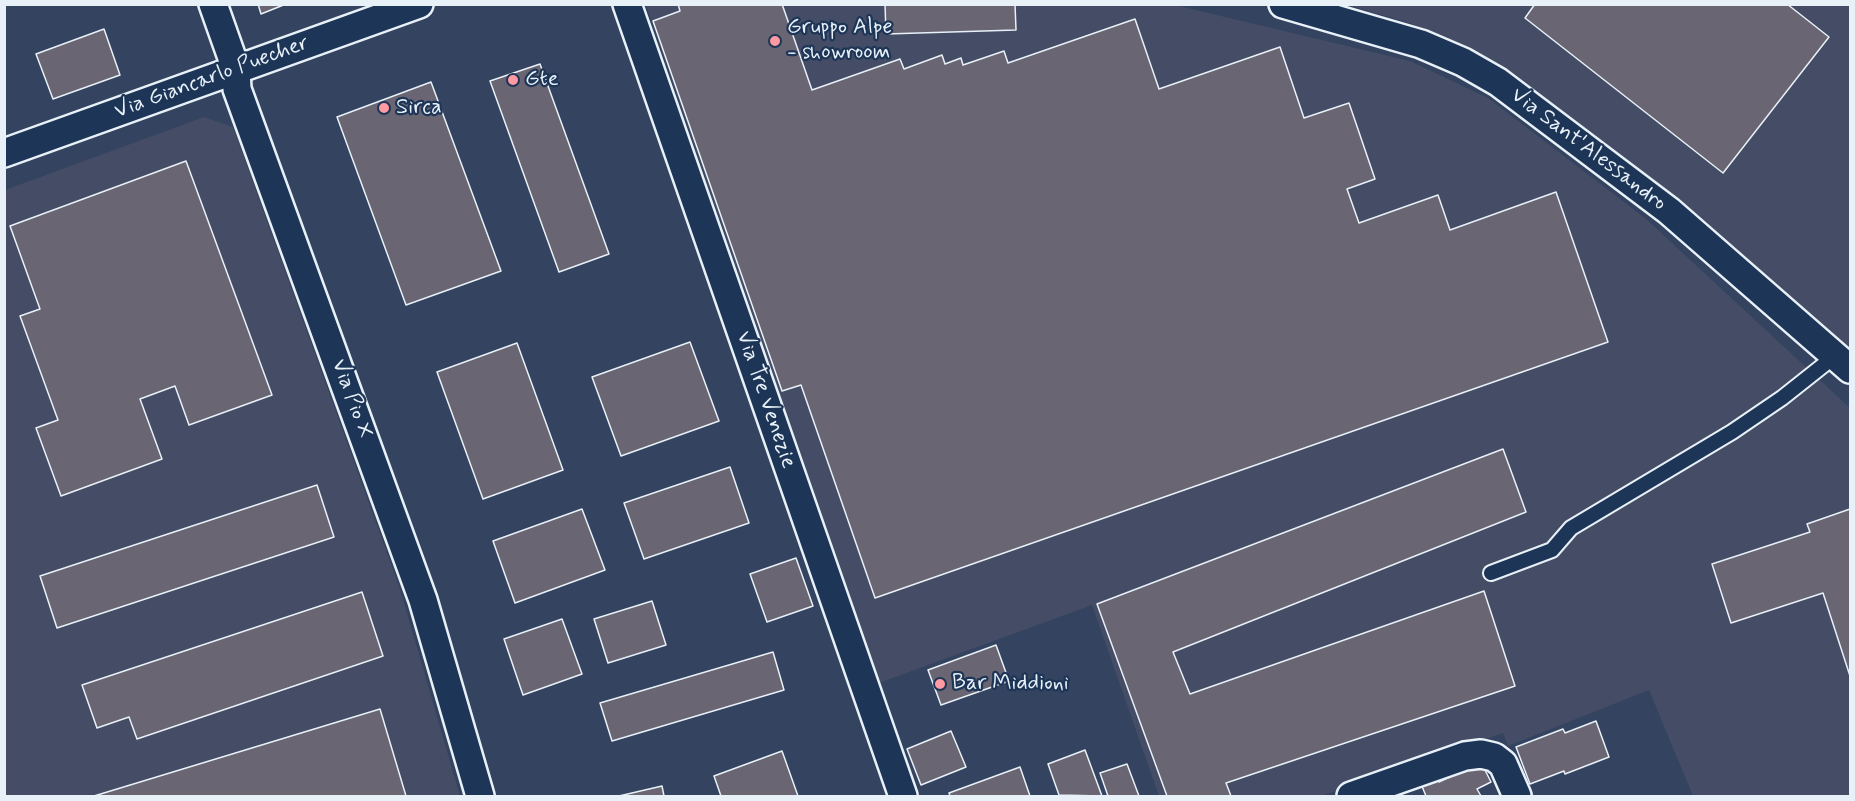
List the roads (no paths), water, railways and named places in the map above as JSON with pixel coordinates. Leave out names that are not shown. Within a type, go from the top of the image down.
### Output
[{"type":"street","name":"Via Pio X","points":[[213,4],[236,69],[237,89],[423,600],[480,796]]},
{"type":"street","name":"Via Giancarlo Puecher","points":[[4,153],[419,4]]},
{"type":"street","name":"Via Tre Venezie","points":[[627,4],[903,796]]},
{"type":"street","name":"Via Sant'Alessandro","points":[[1283,4],[1421,44],[1463,62],[1498,82],[1669,211],[1843,363]]},
{"type":"street","points":[[1351,796],[1465,756],[1481,754],[1494,757],[1503,764],[1517,796]]},
{"type":"lane","points":[[1491,573],[1552,550],[1571,528],[1843,363]]},
{"type":"place","name":"Gruppo Alpe - showroom","points":[[775,41]]},
{"type":"place","name":"Gte","points":[[513,80]]},
{"type":"place","name":"Sirca","points":[[384,108]]},
{"type":"place","name":"Bar Middioni","points":[[940,684]]}]
